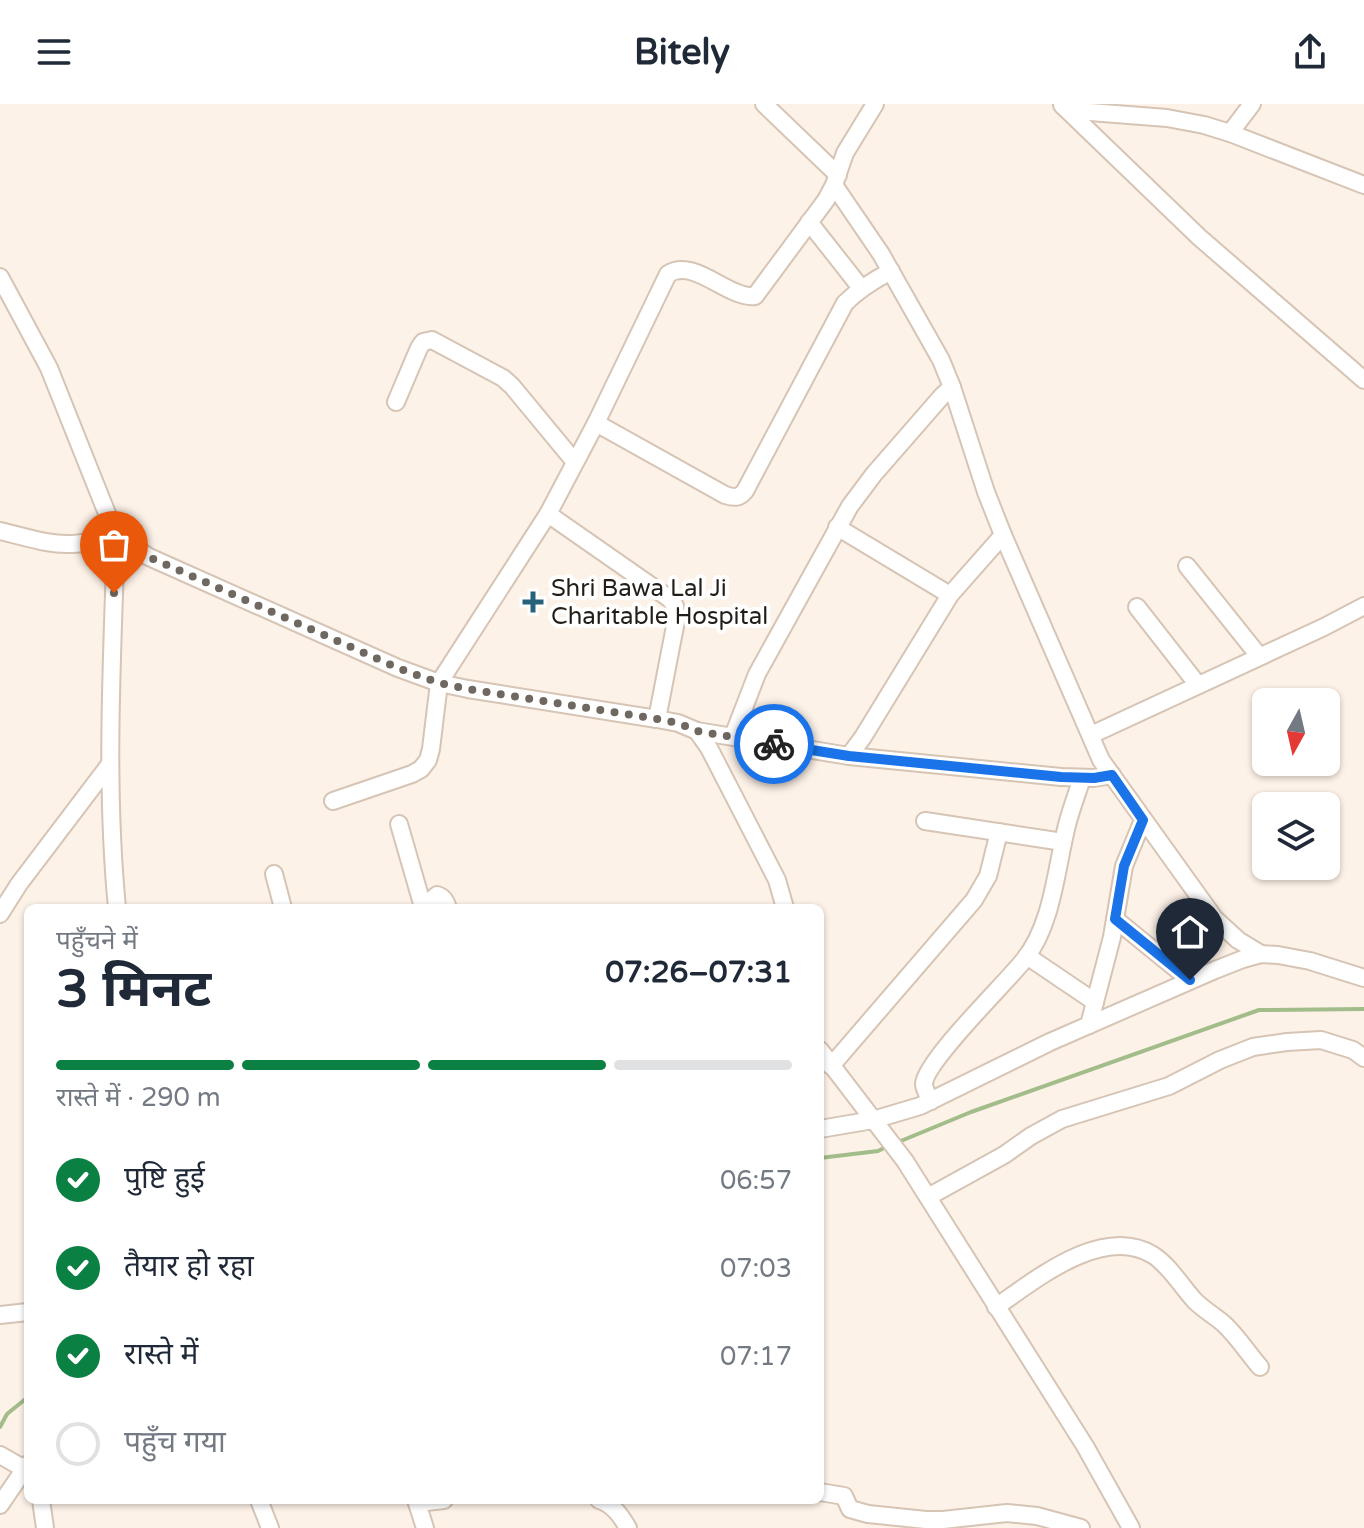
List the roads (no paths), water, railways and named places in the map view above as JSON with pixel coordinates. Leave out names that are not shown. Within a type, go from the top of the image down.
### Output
[{"type":"street","points":[[764,104],[836,180],[941,360],[1003,535],[1101,760],[1215,919],[1238,940],[1261,954]]},
{"type":"street","points":[[333,801],[412,774],[428,760],[439,683],[548,514],[668,274],[675,269],[686,270],[744,296],[755,296],[826,200],[845,153],[875,104]]},
{"type":"street","points":[[1230,133],[1252,104]]},
{"type":"street","points":[[1061,105],[1090,112],[1186,121],[1230,133],[1364,185]]},
{"type":"street","points":[[1061,105],[1199,237],[1364,380]]},
{"type":"street","points":[[809,222],[861,288]]},
{"type":"street","points":[[596,423],[725,495],[741,496],[845,303],[861,288],[891,271]]},
{"type":"street","points":[[0,277],[49,368],[116,536],[110,764],[117,904]]},
{"type":"street","points":[[396,402],[419,348],[423,342],[432,340],[503,378],[574,461]]},
{"type":"street","points":[[733,736],[757,674],[850,506],[874,474],[952,387]]},
{"type":"street","points":[[548,514],[670,599],[675,606],[676,621],[657,719]]},
{"type":"street","points":[[837,527],[950,595]]},
{"type":"street","points":[[0,531],[69,545],[116,536],[149,557],[398,668],[439,683],[657,719],[697,731],[849,756],[1082,778],[1112,775]]},
{"type":"street","points":[[849,756],[950,595],[1003,535]]},
{"type":"street","points":[[1187,566],[1259,656]]},
{"type":"street","points":[[1091,735],[1364,606]]},
{"type":"street","points":[[1137,607],[1198,685]]},
{"type":"street","points":[[697,731],[709,748],[777,880],[784,904]]},
{"type":"street","points":[[0,914],[19,884],[110,764]]},
{"type":"street","points":[[931,1101],[924,1085],[927,1075],[949,1043],[1027,956],[1044,922],[1082,778]]},
{"type":"street","points":[[1089,1025],[1115,919],[1124,866],[1143,820]]},
{"type":"street","points":[[925,821],[1063,842]]},
{"type":"street","points":[[399,824],[422,904]]},
{"type":"street","points":[[831,1066],[974,900],[988,876],[999,832]]},
{"type":"street","points":[[274,874],[282,904]]},
{"type":"street","points":[[427,904],[437,895],[446,904]]},
{"type":"street","points":[[1115,919],[1190,980]]},
{"type":"street","points":[[824,1129],[877,1125],[1050,1042],[1190,980],[1261,954],[1310,961],[1364,978]]},
{"type":"street","points":[[1027,956],[1095,1002]]},
{"type":"street","points":[[928,1197],[1062,1119],[1169,1086],[1253,1047],[1321,1040],[1353,1050],[1364,1058]]},
{"type":"street","points":[[824,1056],[905,1161],[1085,1446],[1131,1528]]},
{"type":"street","points":[[996,1307],[1056,1266],[1089,1252],[1114,1246],[1137,1248],[1153,1255],[1164,1265],[1196,1302],[1223,1323],[1260,1367]]},
{"type":"street","points":[[0,1315],[24,1312]]},
{"type":"street","points":[[0,1455],[24,1467]]},
{"type":"street","points":[[0,1505],[24,1469]]},
{"type":"street","points":[[824,1492],[839,1493],[844,1496],[850,1509],[868,1514],[943,1520],[1007,1513],[1037,1516],[1081,1528]]},
{"type":"street","points":[[42,1504],[45,1528]]},
{"type":"street","points":[[261,1504],[270,1528]]},
{"type":"street","points":[[269,1504],[278,1528]]},
{"type":"street","points":[[418,1504],[425,1528]]},
{"type":"street","points":[[608,1504],[616,1510],[628,1528]]},
{"type":"waterway","points":[[896,1143],[971,1112],[1259,1010],[1364,1009]]},
{"type":"waterway","points":[[824,1158],[878,1151],[888,1146]]},
{"type":"waterway","points":[[0,1427],[7,1414],[24,1400]]},
{"type":"place","name":"Shri Bawa Lal Ji Charitable Hospital","points":[[533,602]]}]
